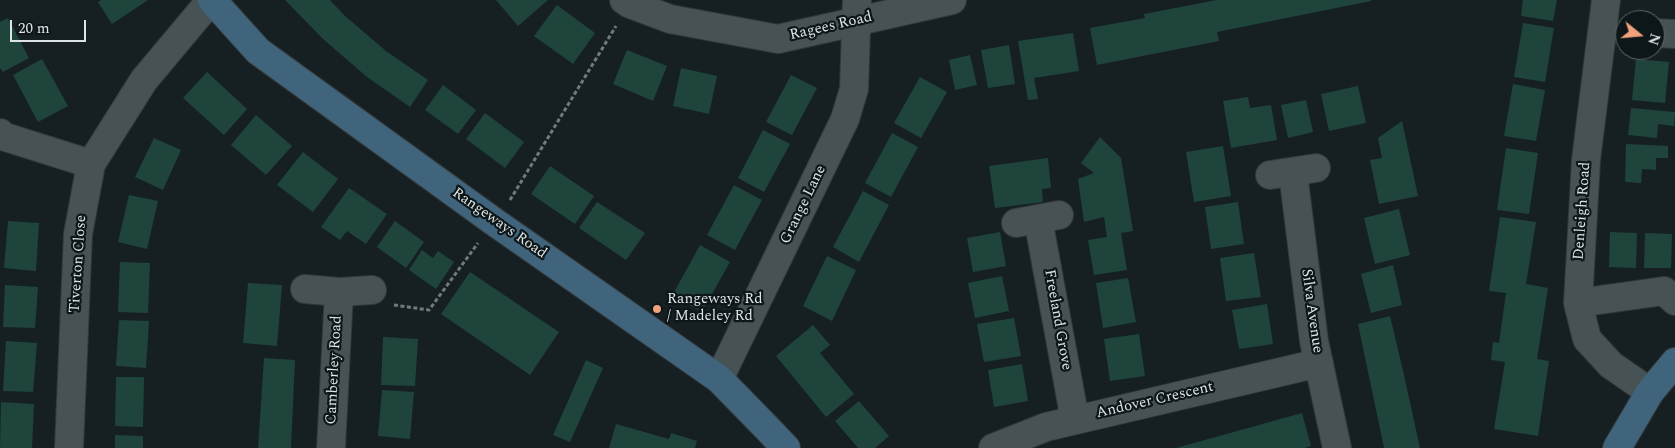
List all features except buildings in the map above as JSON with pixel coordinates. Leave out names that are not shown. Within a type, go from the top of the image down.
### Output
[{"type":"street","name":"Tiverton Close","points":[[69,448],[78,234],[91,164],[144,80],[211,0]]},
{"type":"street","name":"Rangeways Road","points":[[211,0],[258,51],[494,222],[719,380],[786,448]]},
{"type":"street","name":"Ragees Road","points":[[621,11],[630,4],[670,20],[778,39],[856,11],[952,0]]},
{"type":"street","name":"Denleigh Road","points":[[1606,0],[1614,30],[1586,160],[1578,304],[1586,339],[1611,365],[1650,392]]},
{"type":"street","name":"Grange Lane","points":[[719,380],[845,119],[854,89],[856,11]]},
{"type":"street","points":[[0,133],[2,136],[91,164]]},
{"type":"street","name":"Silva Avenue","points":[[1293,172],[1314,341],[1337,448]]},
{"type":"street","name":"Freeland Grove","points":[[1038,219],[1075,420]]},
{"type":"street","points":[[305,289],[339,292],[372,290]]},
{"type":"street","points":[[1578,304],[1664,291],[1675,300]]},
{"type":"street","name":"Camberley Road","points":[[331,448],[339,292]]},
{"type":"street","points":[[1618,448],[1650,392],[1675,362]]},
{"type":"street","name":"Andover Crescent","points":[[993,448],[1046,427],[1318,363]]},
{"type":"path","points":[[584,76],[621,11]]},
{"type":"place","name":"Rangeways Rd / Madeley Rd","points":[[657,309]]}]
